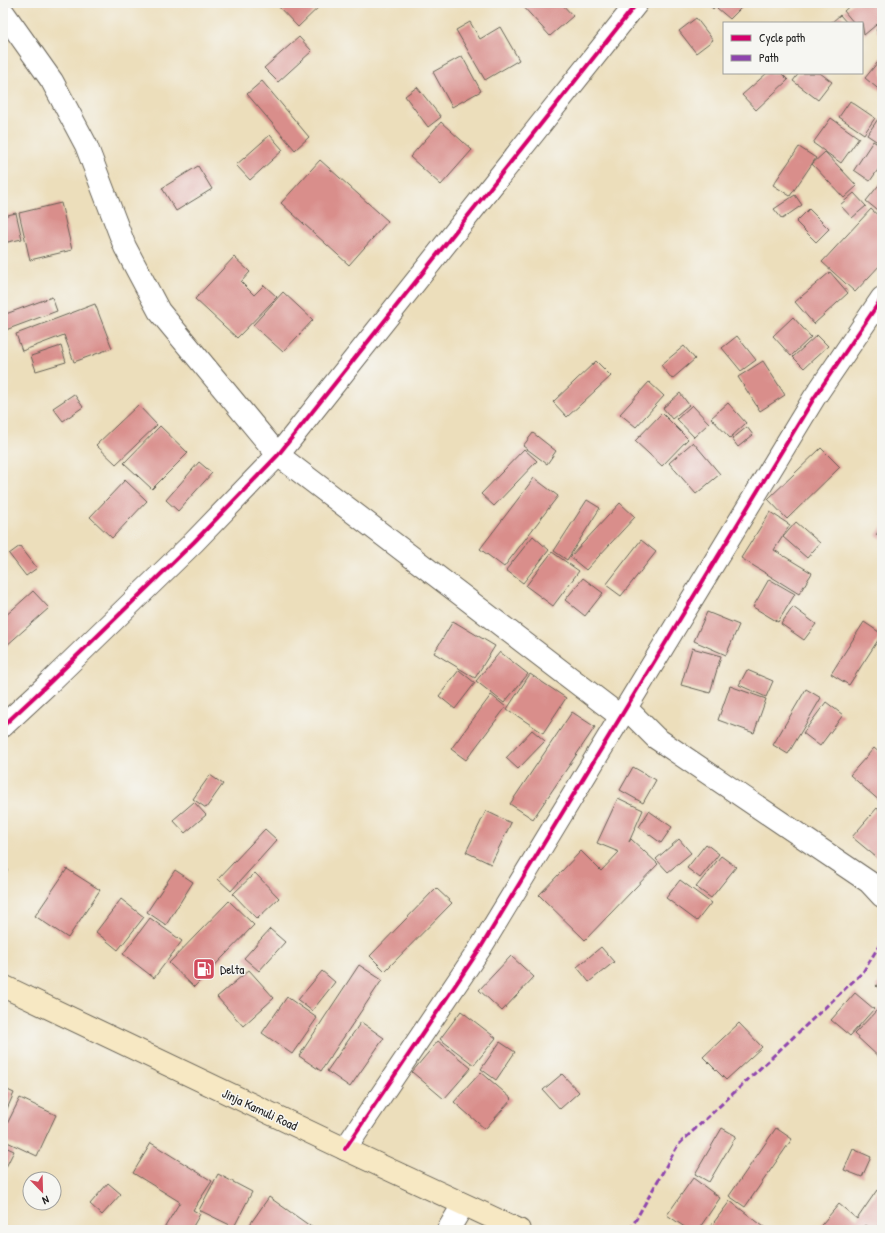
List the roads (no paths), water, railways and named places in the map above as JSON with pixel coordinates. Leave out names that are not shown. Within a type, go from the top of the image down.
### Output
[{"type":"main road","name":"Jinja Kamuli Road","points":[[3,986],[463,1205],[519,1230]]},
{"type":"street","points":[[3,726],[194,542],[278,455],[637,3]]},
{"type":"street","points":[[3,12],[52,81],[86,145],[125,247],[159,311],[278,455],[656,738],[869,882],[882,896]]},
{"type":"street","points":[[345,1149],[481,947],[814,398],[882,298]]},
{"type":"street","points":[[448,1230],[463,1205]]},
{"type":"place","name":"Delta","points":[[204,969]]}]
